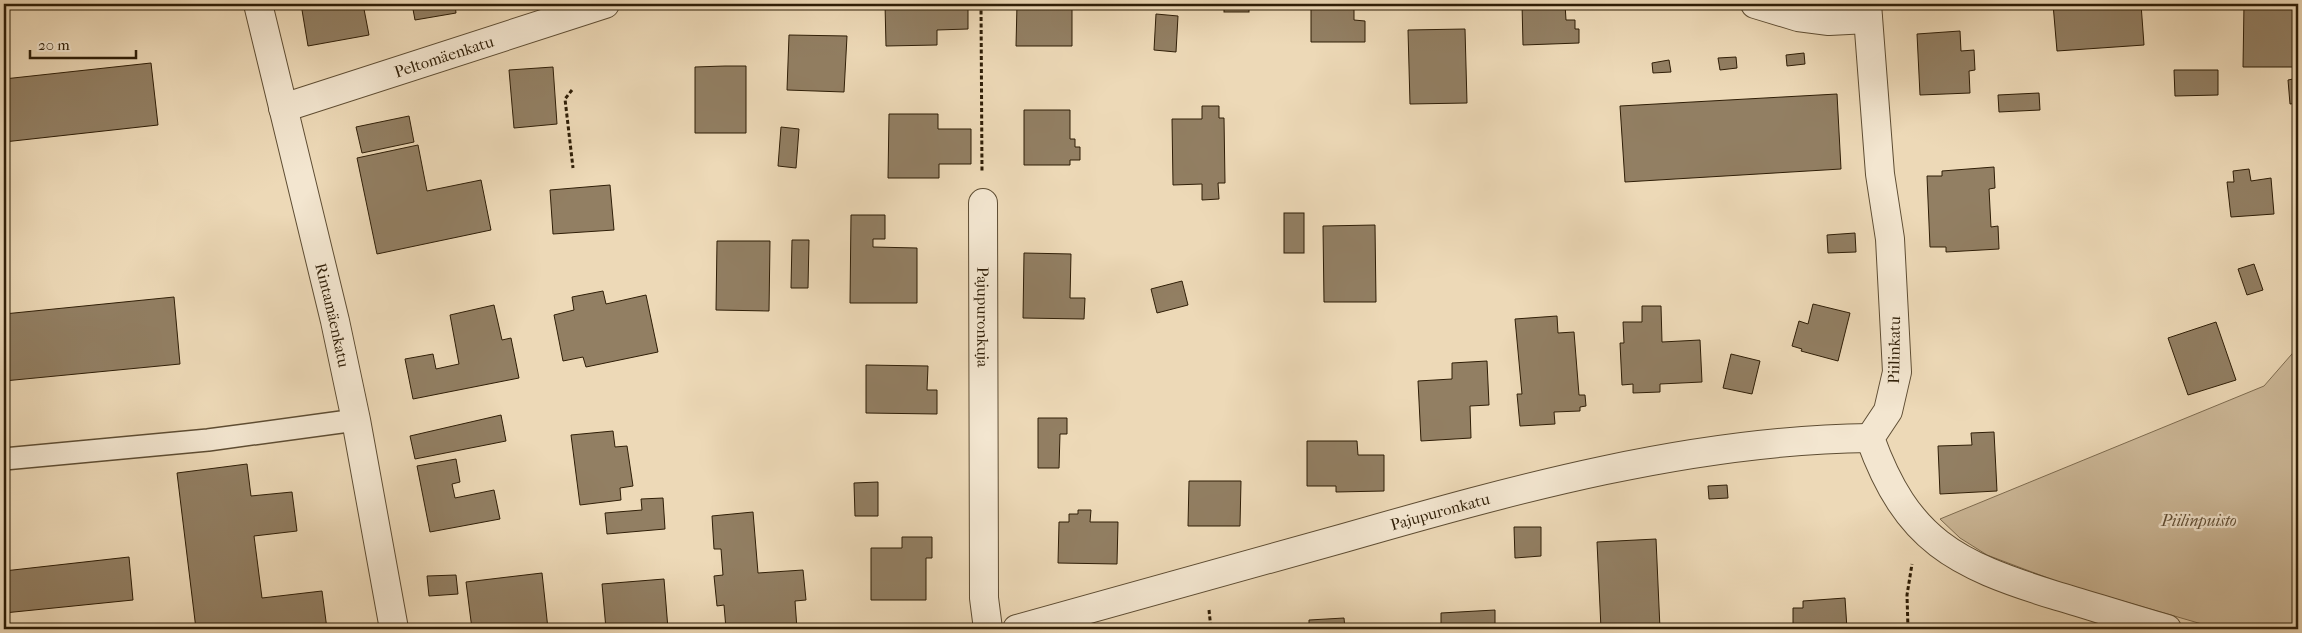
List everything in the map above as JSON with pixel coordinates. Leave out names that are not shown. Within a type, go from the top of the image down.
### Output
[{"type":"street","name":"Rintamäenkatu","points":[[258,4],[356,420],[394,629]]},
{"type":"street","name":"Peltomäenkatu","points":[[283,108],[605,4]]},
{"type":"street","points":[[1755,4],[1798,18],[1829,21],[1867,12]]},
{"type":"street","name":"Piilinkatu","points":[[1867,12],[1880,174],[1890,239],[1897,372],[1888,410],[1870,438]]},
{"type":"street","name":"Pajupuronkuja","points":[[982,203],[984,590],[988,629]]},
{"type":"street","points":[[1870,438],[1889,483],[1903,507],[1919,526],[1944,548],[1972,566],[2003,579],[2167,629]]},
{"type":"street","name":"Pajupuronkatu","points":[[1017,629],[1412,518],[1558,481],[1664,458],[1718,450],[1830,439],[1870,438]]},
{"type":"lane","points":[[4,458],[208,440],[356,420]]},
{"type":"path","points":[[981,4],[982,203]]},
{"type":"path","points":[[572,90],[565,99],[572,168]]},
{"type":"path","points":[[1908,629],[1907,595],[1919,526]]},
{"type":"path","points":[[2298,552],[2296,558],[2298,615]]},
{"type":"green space","name":"Piilinpuisto","points":[[2298,347],[2298,629],[2219,629],[2061,583],[1987,555],[1960,538],[1940,519],[2264,386]]},
{"type":"building","points":[[301,4],[363,4],[369,35],[308,46]]},
{"type":"building","points":[[412,4],[455,4],[456,13],[415,20]]},
{"type":"building","points":[[885,4],[968,4],[968,29],[937,30],[937,45],[886,46]]},
{"type":"building","points":[[1017,4],[1072,4],[1072,46],[1016,46]]},
{"type":"building","points":[[1224,4],[1249,4],[1249,12],[1224,12]]},
{"type":"building","points":[[1311,4],[1354,4],[1354,20],[1365,21],[1365,42],[1311,42]]},
{"type":"building","points":[[1449,4],[1479,4],[1479,8],[1449,9]]},
{"type":"building","points":[[1522,4],[1565,4],[1566,20],[1575,20],[1575,29],[1579,29],[1579,43],[1523,45]]},
{"type":"building","points":[[2053,4],[2141,4],[2144,45],[2057,51]]},
{"type":"building","points":[[2244,4],[2294,4],[2293,67],[2243,67]]},
{"type":"building","points":[[1156,14],[1178,16],[1176,52],[1154,50]]},
{"type":"building","points":[[1465,29],[1467,103],[1410,104],[1408,30]]},
{"type":"building","points":[[1960,31],[1961,51],[1974,50],[1975,70],[1969,71],[1970,93],[1920,95],[1917,34]]},
{"type":"building","points":[[789,35],[847,36],[844,92],[787,90]]},
{"type":"building","points":[[1804,53],[1805,64],[1787,66],[1786,55]]},
{"type":"building","points":[[1736,57],[1737,68],[1720,70],[1718,58]]},
{"type":"building","points":[[1669,60],[1671,72],[1653,73],[1652,63]]},
{"type":"building","points":[[151,63],[158,125],[4,142],[4,79]]},
{"type":"building","points":[[746,66],[746,133],[695,133],[695,67]]},
{"type":"building","points":[[553,67],[557,124],[514,128],[509,70]]},
{"type":"building","points":[[2174,70],[2218,70],[2218,95],[2175,96]]},
{"type":"building","points":[[2298,78],[2298,103],[2290,104],[2288,80]]},
{"type":"building","points":[[2039,93],[2040,110],[1999,112],[1998,95]]},
{"type":"building","points":[[1837,94],[1841,169],[1625,182],[1620,106]]},
{"type":"building","points":[[1202,106],[1219,106],[1219,118],[1224,118],[1225,183],[1218,183],[1219,199],[1202,200],[1202,184],[1173,185],[1172,119],[1202,119]]},
{"type":"building","points":[[1024,110],[1070,110],[1070,139],[1075,139],[1075,147],[1080,147],[1080,160],[1070,160],[1070,165],[1024,165]]},
{"type":"building","points":[[889,114],[938,114],[938,129],[971,129],[971,164],[939,164],[939,178],[888,178]]},
{"type":"building","points":[[409,116],[414,142],[362,153],[356,127]]},
{"type":"building","points":[[781,127],[799,129],[796,168],[778,166]]},
{"type":"building","points":[[418,145],[427,191],[481,180],[491,230],[377,254],[357,158]]},
{"type":"building","points":[[1994,167],[1995,188],[1989,189],[1991,227],[1998,226],[1999,249],[1946,252],[1946,247],[1930,247],[1927,176],[1942,176],[1942,171]]},
{"type":"building","points":[[2249,169],[2251,181],[2271,178],[2274,214],[2231,217],[2227,182],[2234,182],[2233,171]]},
{"type":"building","points":[[610,185],[614,230],[553,234],[550,190]]},
{"type":"building","points":[[1284,213],[1304,213],[1304,253],[1284,253]]},
{"type":"building","points":[[851,215],[885,215],[885,239],[873,239],[873,247],[917,248],[917,303],[850,303]]},
{"type":"building","points":[[1375,225],[1376,302],[1324,302],[1323,226]]},
{"type":"building","points":[[1855,233],[1856,252],[1828,253],[1827,235]]},
{"type":"building","points":[[792,240],[809,240],[808,288],[791,288]]},
{"type":"building","points":[[717,241],[770,241],[769,311],[716,310]]},
{"type":"building","points":[[1024,253],[1071,254],[1070,298],[1085,298],[1084,319],[1023,318]]},
{"type":"building","points":[[2254,264],[2263,290],[2247,295],[2238,269]]},
{"type":"building","points":[[1182,281],[1188,305],[1157,313],[1151,289]]},
{"type":"building","points":[[603,291],[606,304],[646,295],[658,352],[586,367],[583,357],[563,361],[554,315],[574,310],[572,297]]},
{"type":"building","points":[[174,297],[180,364],[4,381],[4,314]]},
{"type":"building","points":[[1813,304],[1850,313],[1838,361],[1801,351],[1802,349],[1792,346],[1799,321],[1808,324]]},
{"type":"building","points":[[494,305],[502,340],[511,338],[519,378],[413,399],[405,359],[433,354],[436,369],[459,364],[450,315]]},
{"type":"building","points":[[1642,306],[1661,306],[1662,342],[1700,340],[1702,382],[1660,384],[1660,392],[1633,393],[1633,384],[1622,385],[1620,343],[1624,343],[1623,322],[1642,322]]},
{"type":"building","points":[[1557,316],[1558,333],[1574,332],[1579,395],[1585,395],[1586,406],[1580,407],[1580,411],[1554,412],[1555,424],[1520,426],[1517,394],[1522,394],[1515,319]]},
{"type":"building","points":[[2216,322],[2236,380],[2188,395],[2168,338]]},
{"type":"building","points":[[1731,354],[1760,361],[1752,394],[1723,388]]},
{"type":"building","points":[[1487,361],[1489,405],[1470,406],[1471,438],[1421,441],[1418,381],[1452,379],[1452,363]]},
{"type":"building","points":[[866,365],[928,366],[927,390],[937,390],[937,414],[866,413]]},
{"type":"building","points":[[501,415],[506,441],[415,459],[410,436]]},
{"type":"building","points":[[1038,418],[1067,418],[1067,434],[1060,434],[1059,468],[1038,468]]},
{"type":"building","points":[[613,431],[615,447],[627,446],[633,486],[620,488],[621,500],[580,505],[571,435]]},
{"type":"building","points":[[1994,432],[1997,491],[1940,494],[1938,446],[1972,445],[1971,433]]},
{"type":"building","points":[[1307,441],[1357,441],[1358,455],[1384,455],[1384,491],[1336,492],[1336,486],[1307,486]]},
{"type":"building","points":[[456,459],[460,482],[452,484],[455,498],[494,490],[500,519],[430,532],[417,466]]},
{"type":"building","points":[[247,464],[251,496],[292,492],[297,531],[254,536],[262,598],[322,591],[327,629],[196,629],[177,473]]},
{"type":"building","points":[[1189,481],[1241,481],[1240,526],[1188,526]]},
{"type":"building","points":[[878,482],[878,516],[855,516],[854,483]]},
{"type":"building","points":[[1727,485],[1728,498],[1709,499],[1708,486]]},
{"type":"building","points":[[663,498],[665,529],[607,534],[605,513],[642,510],[641,499]]},
{"type":"building","points":[[1078,510],[1091,510],[1090,522],[1118,522],[1117,564],[1058,563],[1059,522],[1069,522],[1069,514],[1078,514]]},
{"type":"building","points":[[753,512],[758,573],[803,570],[806,600],[795,601],[797,629],[726,629],[724,605],[717,606],[714,576],[723,575],[721,549],[714,549],[712,516]]},
{"type":"building","points":[[1514,527],[1541,527],[1541,556],[1515,558]]},
{"type":"building","points":[[902,537],[932,537],[932,558],[926,558],[926,600],[871,600],[871,548],[902,548]]},
{"type":"building","points":[[1656,539],[1660,629],[1601,629],[1597,542]]},
{"type":"building","points":[[129,557],[133,600],[4,613],[4,571]]},
{"type":"building","points":[[542,573],[548,629],[472,629],[466,582]]},
{"type":"building","points":[[456,575],[458,594],[429,596],[427,576]]},
{"type":"building","points":[[664,579],[668,629],[606,629],[602,584]]},
{"type":"building","points":[[1845,598],[1847,629],[1804,629],[1803,624],[1793,625],[1793,608],[1803,608],[1803,601]]},
{"type":"building","points":[[1495,610],[1495,629],[1441,629],[1441,613]]},
{"type":"building","points":[[1344,618],[1345,629],[1309,629],[1309,620]]}]
